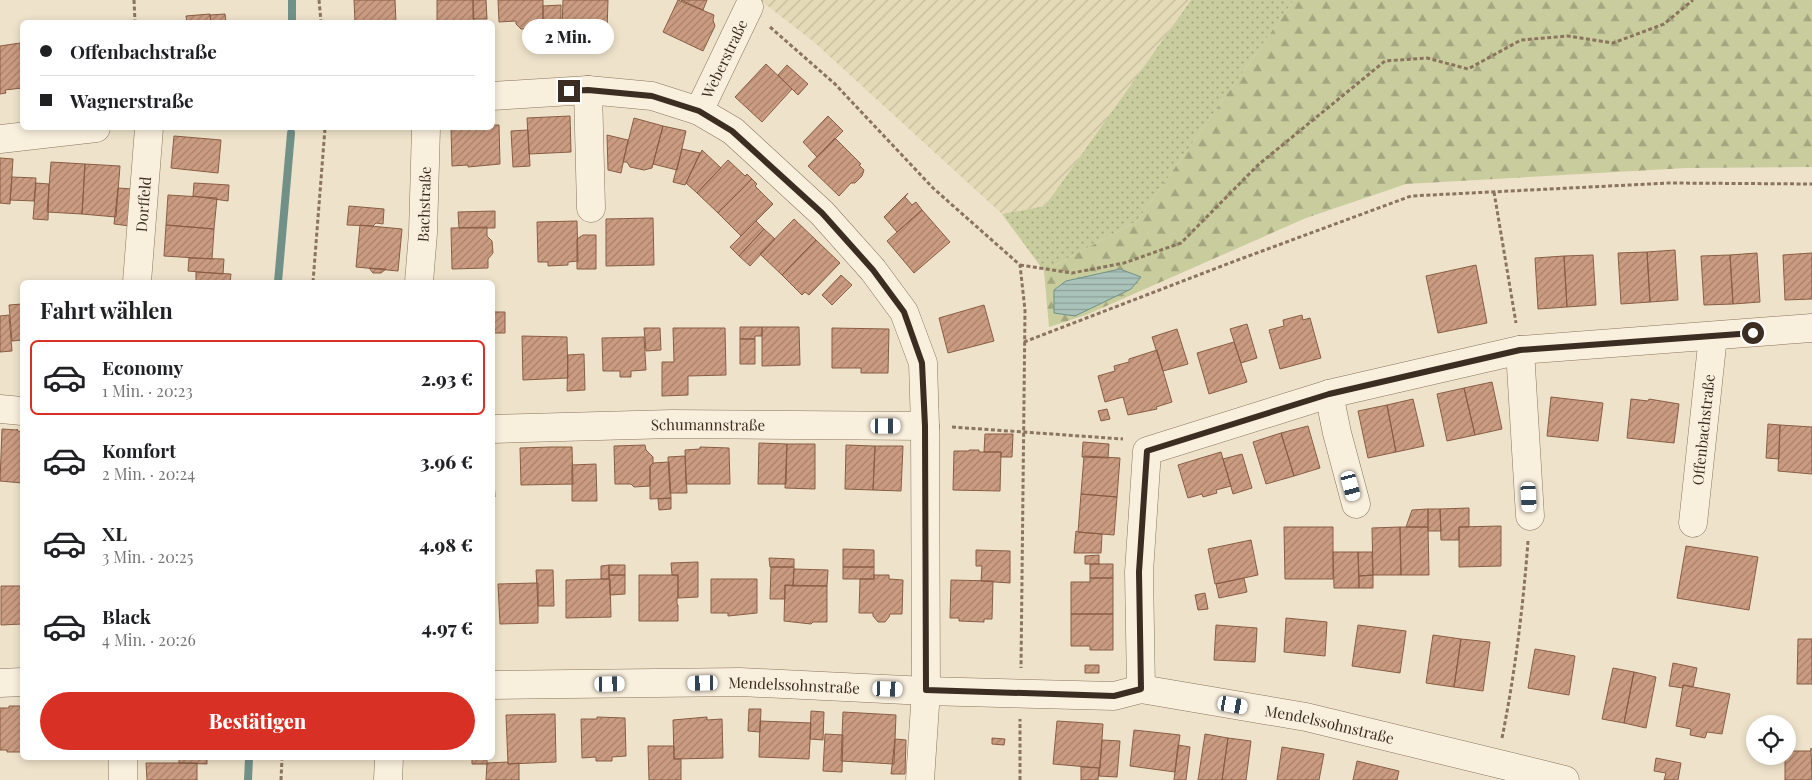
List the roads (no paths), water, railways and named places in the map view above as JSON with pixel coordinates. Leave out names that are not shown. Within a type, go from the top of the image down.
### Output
[{"type":"street","name":"Weberstraße","points":[[699,111],[749,7]]},
{"type":"street","points":[[588,90],[590,208]]},
{"type":"street","points":[[495,96],[588,90],[652,96],[699,111],[732,131],[822,213],[873,270],[904,312],[922,363],[925,426],[926,690],[920,780]]},
{"type":"street","points":[[0,139],[79,130]]},
{"type":"street","name":"Dorffeld","points":[[137,280],[149,130]]},
{"type":"street","name":"Bachstraße","points":[[419,280],[423,233],[426,130]]},
{"type":"street","points":[[1141,689],[1139,572],[1147,451],[1329,394],[1520,350],[1812,328]]},
{"type":"street","name":"Offenbachstraße","points":[[1693,523],[1713,336]]},
{"type":"street","points":[[1520,350],[1530,516]]},
{"type":"street","points":[[1329,394],[1356,504]]},
{"type":"street","points":[[0,409],[20,411]]},
{"type":"street","name":"Schumannstraße","points":[[495,429],[672,424],[925,426]]},
{"type":"street","points":[[0,683],[20,682]]},
{"type":"street","name":"Mendelssohnstraße","points":[[495,685],[740,682],[1114,696],[1141,689],[1306,717],[1565,780]]},
{"type":"street","points":[[123,760],[123,780]]},
{"type":"street","points":[[388,780],[389,760]]},
{"type":"water","points":[[1120,269],[1141,277],[1131,289],[1075,316],[1054,313],[1054,290],[1066,281]]},
{"type":"waterway","points":[[292,0],[292,20]]},
{"type":"waterway","points":[[278,280],[291,133]]},
{"type":"waterway","points":[[248,780],[249,760]]}]
